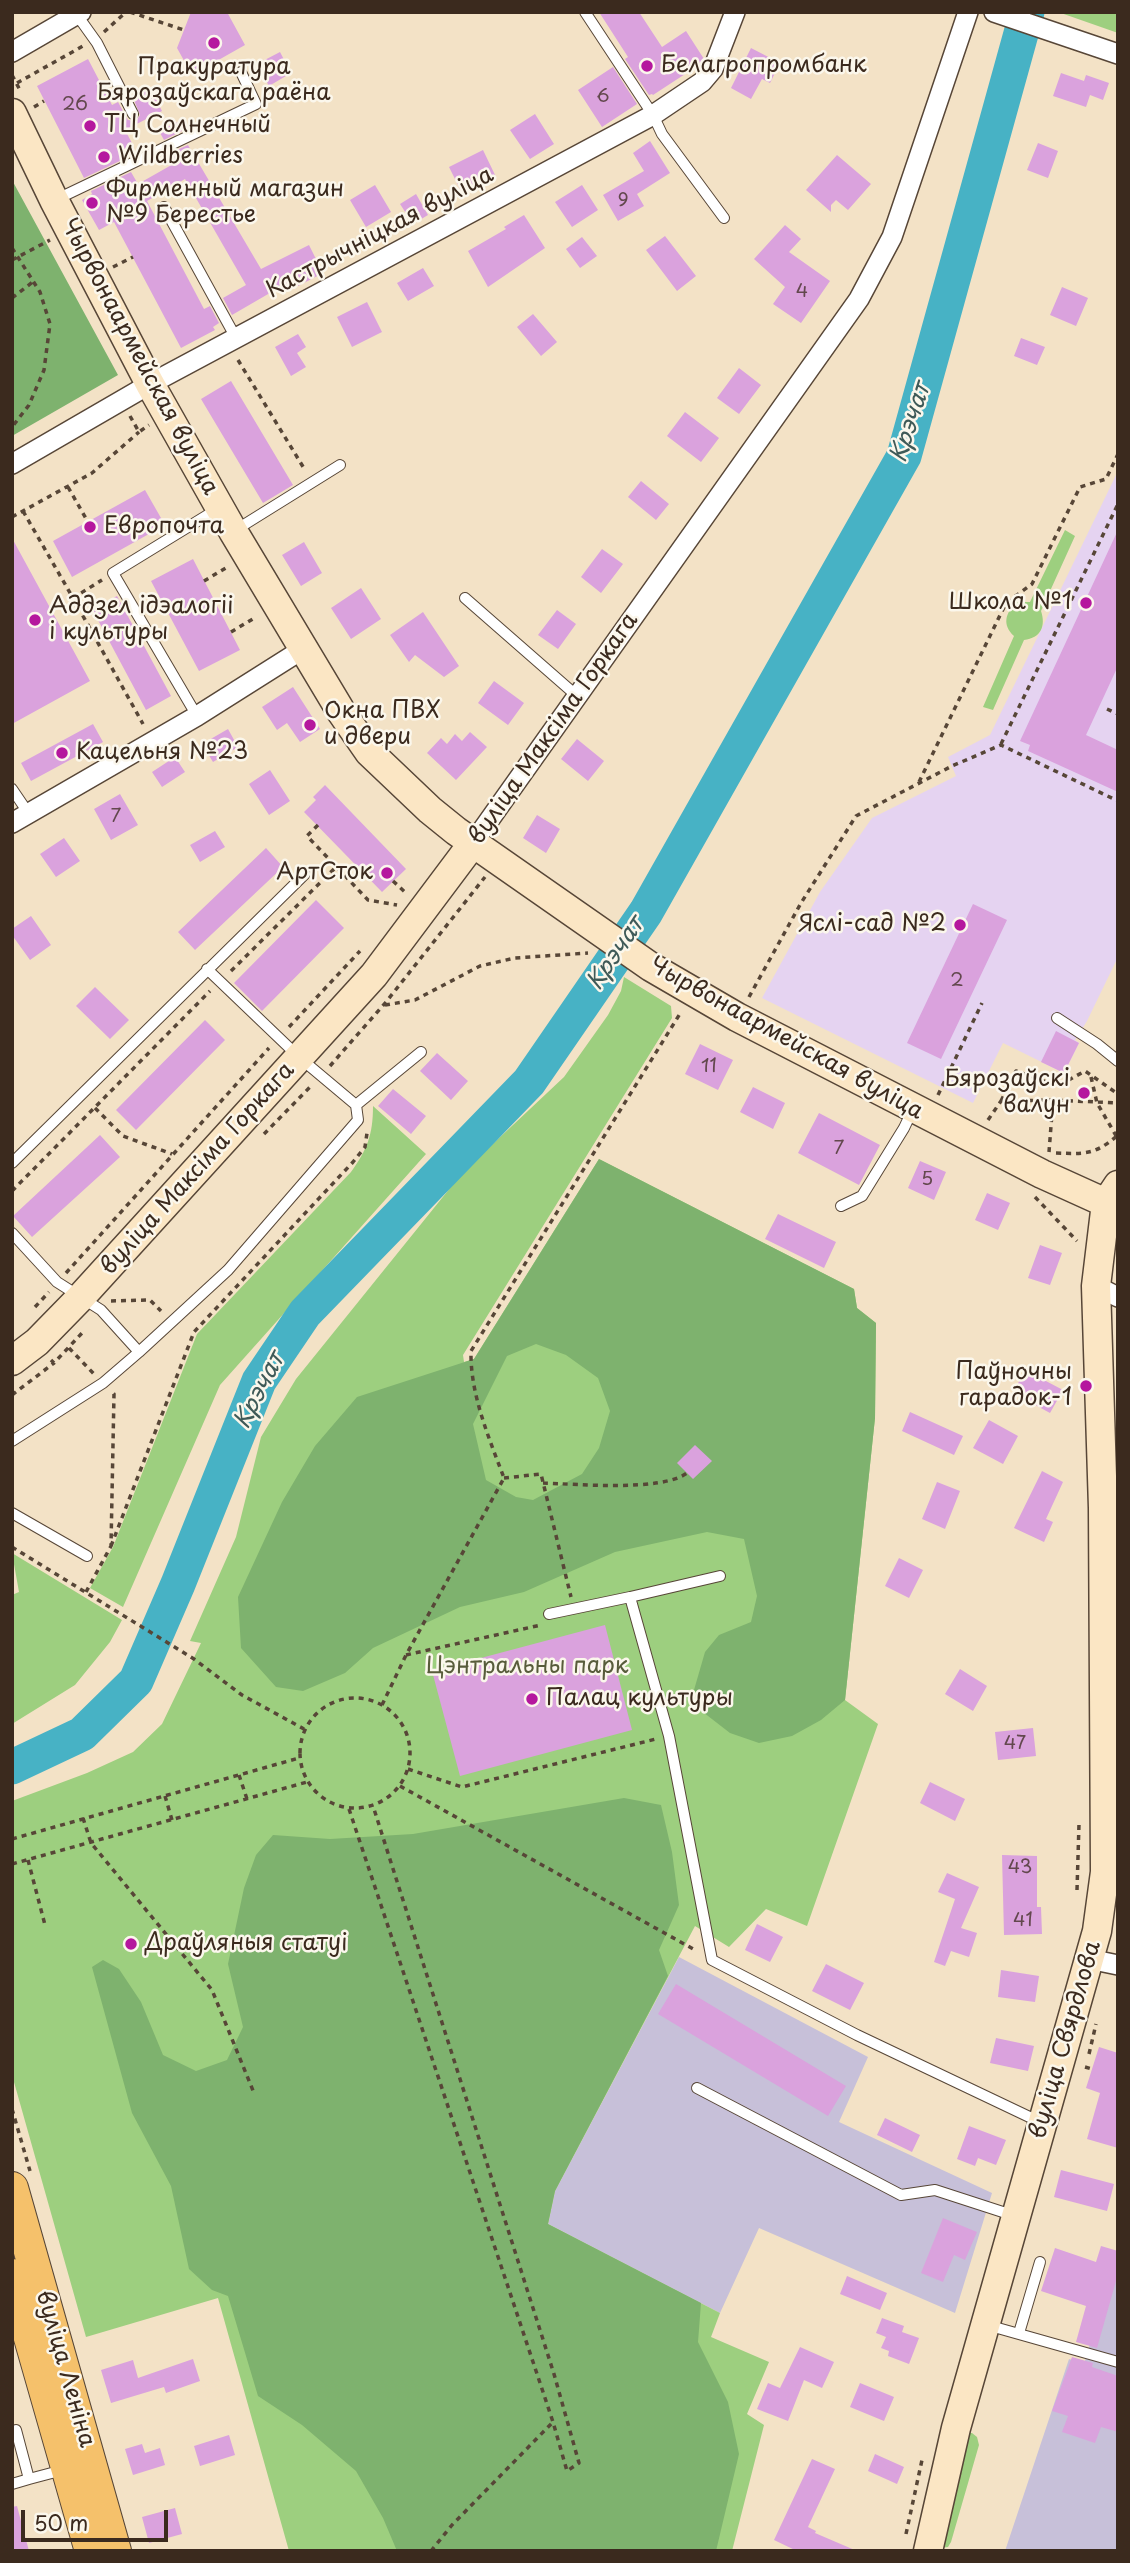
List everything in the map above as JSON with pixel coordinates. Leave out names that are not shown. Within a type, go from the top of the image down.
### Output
[{"type":"main road","name":"Чырвонаармейская вуліца","points":[[21,111],[54,200],[150,384],[303,649],[369,752],[430,810],[599,943],[651,967],[737,1017],[913,1108],[1046,1163],[1112,1194]]},
{"type":"main road","name":"вуліца Максіма Горкага","points":[[12,1361],[37,1342],[69,1290],[300,1058],[374,975],[473,843]]},
{"type":"main road","name":"вуліца Свярдлова","points":[[916,2545],[956,2428],[1097,1931],[1105,1872],[1111,1765],[1100,1417],[1112,1194]]},
{"type":"main road","points":[[1100,1417],[1118,1379]]},
{"type":"main road","name":"вуліца Леніна","points":[[12,2188],[80,2465],[91,2551]]},
{"type":"main road","name":"вуліца Леніна","points":[[12,2275],[80,2465],[115,2551]]},
{"type":"street","name":"Кастрычніцкая вуліца","points":[[12,464],[150,384],[653,115],[702,82],[713,69],[735,12]]},
{"type":"street","name":"вуліца Максіма Горкага","points":[[473,843],[859,299],[892,237],[968,12]]},
{"type":"street","points":[[12,52],[79,13]]},
{"type":"street","points":[[995,13],[1118,54]]},
{"type":"street","points":[[21,818],[197,716],[303,649]]},
{"type":"street","points":[[1089,1959],[1118,1965]]},
{"type":"lane","points":[[585,12],[653,115],[662,134],[724,218]]},
{"type":"lane","points":[[79,13],[134,114]]},
{"type":"lane","points":[[54,200],[256,104],[241,72]]},
{"type":"lane","points":[[164,207],[236,338]]},
{"type":"lane","points":[[197,716],[113,573],[312,482],[340,465]]},
{"type":"lane","points":[[465,598],[577,696]]},
{"type":"lane","points":[[12,789],[21,818]]},
{"type":"lane","points":[[12,1163],[304,874]]},
{"type":"lane","points":[[12,1441],[103,1382],[172,1322],[228,1270],[358,1120],[356,1105],[300,1058],[207,969]]},
{"type":"lane","points":[[1057,1018],[1118,1061]]},
{"type":"lane","points":[[356,1105],[421,1052]]},
{"type":"lane","points":[[841,1206],[862,1196],[904,1128],[913,1108]]},
{"type":"lane","points":[[12,1233],[69,1290],[101,1310],[139,1352]]},
{"type":"lane","points":[[12,1513],[87,1556]]},
{"type":"lane","points":[[548,1614],[720,1576]]},
{"type":"lane","points":[[630,1597],[669,1736],[712,1959],[858,2035],[1042,2123]]},
{"type":"lane","points":[[697,2088],[901,2194],[935,2190],[1016,2216]]},
{"type":"lane","points":[[1019,2333],[1040,2262]]},
{"type":"lane","points":[[984,2325],[1118,2362]]},
{"type":"lane","points":[[12,2431],[16,2430],[29,2479]]},
{"type":"lane","points":[[12,2484],[80,2465]]},
{"type":"path","points":[[17,83],[94,39],[128,12],[184,30]]},
{"type":"path","points":[[21,111],[44,101]]},
{"type":"path","points":[[12,260],[55,237]]},
{"type":"path","points":[[12,248],[40,292],[50,324],[44,370],[29,405],[12,427]]},
{"type":"path","points":[[113,267],[133,257]]},
{"type":"path","points":[[12,298],[34,282]]},
{"type":"path","points":[[237,358],[312,482]]},
{"type":"path","points":[[125,408],[139,432]]},
{"type":"path","points":[[12,517],[92,473],[158,419]]},
{"type":"path","points":[[919,782],[1006,603],[1032,584],[1080,487],[1106,479],[1118,454]]},
{"type":"path","points":[[67,487],[88,522]]},
{"type":"path","points":[[746,1002],[801,903],[856,816],[919,782],[1001,745],[1117,505]]},
{"type":"path","points":[[23,511],[153,742]]},
{"type":"path","points":[[204,581],[232,565]]},
{"type":"path","points":[[73,598],[113,573]]},
{"type":"path","points":[[231,632],[260,615]]},
{"type":"path","points":[[1107,709],[1118,714]]},
{"type":"path","points":[[1001,745],[1118,801]]},
{"type":"path","points":[[318,825],[307,836],[368,900],[397,905]]},
{"type":"path","points":[[346,877],[357,866]]},
{"type":"path","points":[[12,1191],[337,867]]},
{"type":"path","points":[[389,915],[407,893],[393,881]]},
{"type":"path","points":[[383,1005],[415,999],[480,966],[599,943]]},
{"type":"path","points":[[30,1313],[69,1290],[172,1155],[364,945]]},
{"type":"path","points":[[947,1102],[937,1097],[982,1003]]},
{"type":"path","points":[[505,1478],[490,1440],[470,1373],[471,1352],[683,1009]]},
{"type":"path","points":[[86,1592],[111,1546],[194,1332],[365,1147],[369,1121],[365,1098],[331,1064]]},
{"type":"path","points":[[977,1117],[987,1122],[1016,1071],[1058,1086],[1085,1071],[1118,1094]]},
{"type":"path","points":[[1046,1163],[1088,1154],[1103,1148],[1117,1137],[1097,1103],[1090,1075]]},
{"type":"path","points":[[1053,1100],[1046,1163],[1034,1198],[1079,1244]]},
{"type":"path","points":[[1001,1101],[1118,1103]]},
{"type":"path","points":[[95,1108],[123,1136],[172,1155]]},
{"type":"path","points":[[1037,1147],[1046,1163]]},
{"type":"path","points":[[109,1301],[150,1300],[172,1322]]},
{"type":"path","points":[[69,1348],[114,1394],[111,1546]]},
{"type":"path","points":[[12,1395],[54,1363]]},
{"type":"path","points":[[543,1483],[646,1484],[681,1477],[687,1473]]},
{"type":"path","points":[[407,1655],[576,1617],[541,1474],[505,1478]]},
{"type":"path","points":[[382,1705],[505,1478]]},
{"type":"path","points":[[12,1548],[194,1659],[242,1695],[304,1729]]},
{"type":"path","points":[[353,1698],[382,1705],[400,1721],[410,1744],[408,1769],[400,1786],[373,1806],[349,1809],[325,1800],[307,1782],[299,1758],[304,1729],[324,1707],[353,1698]]},
{"type":"path","points":[[408,1769],[462,1787],[669,1736]]},
{"type":"path","points":[[12,1839],[299,1758]]},
{"type":"path","points":[[239,1775],[247,1799]]},
{"type":"path","points":[[12,1864],[307,1782]]},
{"type":"path","points":[[400,1786],[712,1959]]},
{"type":"path","points":[[164,1796],[172,1820]]},
{"type":"path","points":[[349,1809],[567,2471],[579,2463],[554,2374],[373,1806]]},
{"type":"path","points":[[1077,1895],[1079,1814]]},
{"type":"path","points":[[83,1818],[91,1843],[212,1990],[254,2093]]},
{"type":"path","points":[[28,1860],[45,1925]]},
{"type":"path","points":[[1085,2067],[1092,2068]]},
{"type":"path","points":[[431,2551],[452,2525],[553,2422]]},
{"type":"path","points":[[916,2545],[910,2508],[923,2458]]},
{"type":"shaded area","name":"Яслі-сад №2","points":[[1118,471],[1118,957],[1075,1040],[1079,1043],[1064,1073],[1003,1043],[973,1103],[762,998],[820,892],[872,818],[956,776],[948,757],[990,735]]},
{"type":"shaded area","points":[[679,1957],[868,2057],[839,2122],[992,2193],[955,2313],[759,2228],[720,2313],[548,2224],[555,2191]]},
{"type":"shaded area","points":[[1118,2251],[1118,2551],[1005,2551],[1069,2359],[1084,2364]]},
{"type":"green space","points":[[1058,12],[1118,12],[1118,33]]},
{"type":"green space","points":[[12,180],[118,375],[12,436]]},
{"type":"green space","points":[[1065,530],[1075,536],[1041,611],[1041,630],[1035,637],[1024,640],[993,710],[983,707],[1014,636],[1007,623],[1010,610],[1017,602],[1030,602]]},
{"type":"green space","name":"Цэнтральны парк","points":[[624,977],[671,1006],[672,1018],[463,1355],[464,1362],[474,1359],[599,1159],[854,1289],[857,1308],[876,1323],[875,1418],[845,1700],[878,1724],[807,1926],[766,1909],[729,1947],[695,1926],[555,2191],[548,2224],[720,2313],[711,2337],[769,2362],[747,2414],[764,2425],[732,2551],[289,2551],[218,2298],[86,2337],[12,2075],[12,1801],[87,1773],[133,1752],[162,1724],[201,1643],[190,1641],[236,1537],[261,1437],[296,1379],[463,1172],[564,1077],[608,1015],[621,991]]},
{"type":"green space","points":[[373,1106],[426,1154],[220,1385],[123,1607],[90,1588],[113,1547],[197,1334],[351,1172],[368,1142]]},
{"type":"green space","points":[[599,1159],[854,1289],[857,1308],[876,1323],[875,1418],[845,1700],[821,1720],[792,1736],[759,1743],[730,1733],[699,1709],[694,1690],[705,1652],[719,1635],[751,1622],[757,1596],[744,1539],[707,1532],[615,1552],[524,1592],[460,1607],[373,1648],[345,1673],[303,1691],[276,1687],[241,1648],[238,1597],[282,1502],[315,1446],[357,1397],[474,1359]],"holes":[[[536,1344],[566,1355],[598,1378],[610,1411],[599,1448],[582,1474],[533,1500],[516,1497],[486,1480],[473,1424],[507,1356]]]},
{"type":"green space","points":[[12,1553],[122,1620],[110,1642],[75,1685],[12,1724],[12,1595],[19,1592]]},
{"type":"green space","points":[[624,1798],[661,1805],[672,1852],[679,1905],[659,1950],[668,1976],[555,2191],[548,2224],[701,2303],[698,2342],[728,2402],[739,2454],[716,2551],[397,2551],[383,2518],[356,2471],[302,2425],[258,2396],[228,2296],[212,2290],[189,2269],[171,2186],[132,2113],[92,1967],[103,1960],[119,1969],[141,2002],[163,2055],[196,2071],[227,2060],[243,2027],[228,1964],[244,1888],[256,1855],[273,1835],[330,1839],[413,1834]]},
{"type":"green space","points":[[966,2433],[977,2437],[979,2445],[951,2542],[948,2547],[940,2548]]},
{"type":"building","name":"Пракуратура Бярозаўскага раёна","points":[[191,12],[227,12],[245,45],[192,75],[177,48]]},
{"type":"building","points":[[599,12],[639,12],[662,47],[686,31],[704,59],[702,63],[649,95]]},
{"type":"building","points":[[751,48],[780,63],[770,83],[762,79],[751,99],[731,88]]},
{"type":"building","points":[[280,52],[291,73],[269,86],[257,64]]},
{"type":"building","name":"ТЦ Солнечный","points":[[88,59],[112,105],[118,102],[128,120],[136,121],[140,115],[132,95],[149,86],[162,111],[125,130],[133,145],[120,151],[124,159],[84,178],[37,86]]},
{"type":"building","points":[[613,67],[637,104],[602,127],[578,90]]},
{"type":"building","points":[[1061,73],[1084,81],[1086,75],[1109,83],[1103,100],[1090,95],[1086,107],[1053,96]]},
{"type":"building","points":[[535,114],[554,144],[530,159],[510,130]]},
{"type":"building","points":[[177,122],[182,131],[164,140],[159,131]]},
{"type":"building","points":[[650,141],[670,173],[637,194],[644,206],[618,221],[603,195],[644,171],[633,153]]},
{"type":"building","points":[[1038,143],[1058,151],[1048,178],[1027,170]]},
{"type":"building","points":[[188,145],[261,269],[309,245],[323,273],[298,286],[294,279],[232,315],[223,298],[246,285],[185,179],[147,201],[204,309],[210,306],[219,323],[213,327],[215,330],[181,348],[114,222],[99,230],[82,200],[92,194],[91,191],[131,172],[138,184],[175,163],[170,153]]},
{"type":"building","points":[[483,150],[496,177],[462,193],[449,167]]},
{"type":"building","points":[[837,155],[871,184],[848,210],[836,200],[831,205],[831,212],[806,190]]},
{"type":"building","points":[[375,185],[391,212],[366,227],[350,200]]},
{"type":"building","points":[[582,185],[598,210],[572,227],[555,202]]},
{"type":"building","points":[[416,194],[428,215],[413,224],[400,204]]},
{"type":"building","points":[[524,215],[545,248],[488,287],[468,251]]},
{"type":"building","points":[[785,225],[801,239],[789,252],[830,281],[801,323],[773,304],[785,287],[754,259]]},
{"type":"building","points":[[665,236],[696,276],[677,291],[646,250]]},
{"type":"building","points":[[582,237],[597,256],[580,268],[566,249]]},
{"type":"building","points":[[423,268],[434,286],[408,301],[397,283]]},
{"type":"building","points":[[1062,287],[1088,298],[1076,326],[1050,315]]},
{"type":"building","points":[[367,302],[382,332],[352,347],[337,317]]},
{"type":"building","points":[[533,314],[557,342],[541,356],[517,327]]},
{"type":"building","points":[[298,334],[306,347],[297,353],[306,367],[291,376],[275,347]]},
{"type":"building","points":[[1021,338],[1045,347],[1037,365],[1014,356]]},
{"type":"building","points":[[739,368],[761,385],[739,414],[717,398]]},
{"type":"building","points":[[231,381],[293,485],[263,503],[201,399]]},
{"type":"building","points":[[685,412],[719,438],[701,462],[667,436]]},
{"type":"building","points":[[641,481],[669,504],[656,520],[628,497]]},
{"type":"building","points":[[145,490],[165,525],[72,577],[53,541]]},
{"type":"building","points":[[1118,530],[1118,666],[1086,735],[1118,750],[1118,792],[1028,751],[1030,745],[1020,741]]},
{"type":"building","name":"Аддзел ідэалогіі і культуры","points":[[12,538],[90,681],[12,724]]},
{"type":"building","points":[[304,542],[322,573],[301,586],[282,555]]},
{"type":"building","points":[[602,549],[623,564],[601,593],[581,577]]},
{"type":"building","points":[[193,559],[240,650],[199,671],[151,581]]},
{"type":"building","points":[[361,588],[381,619],[351,639],[331,608]]},
{"type":"building","points":[[117,596],[171,696],[146,710],[92,609]]},
{"type":"building","points":[[557,610],[576,624],[558,649],[538,635]]},
{"type":"building","points":[[423,612],[459,666],[444,677],[415,655],[409,662],[390,635]]},
{"type":"building","points":[[494,681],[524,703],[508,725],[478,703]]},
{"type":"building","points":[[293,687],[320,729],[300,742],[287,723],[277,730],[262,707]]},
{"type":"building","name":"Кацельня №23","points":[[93,724],[103,742],[31,781],[21,763]]},
{"type":"building","points":[[228,729],[238,747],[213,762],[202,744]]},
{"type":"building","points":[[470,732],[487,747],[456,780],[427,753],[441,738],[447,744],[455,734],[462,741]]},
{"type":"building","points":[[577,739],[604,761],[588,781],[561,759]]},
{"type":"building","points":[[175,757],[185,772],[162,787],[152,772]]},
{"type":"building","points":[[270,770],[290,801],[269,815],[249,784]]},
{"type":"building","points":[[325,785],[406,869],[382,892],[304,812],[316,800],[313,797]]},
{"type":"building","points":[[120,794],[138,825],[111,840],[94,809]]},
{"type":"building","points":[[537,815],[560,829],[546,853],[523,838]]},
{"type":"building","points":[[215,831],[225,847],[200,862],[190,845]]},
{"type":"building","points":[[64,838],[80,861],[56,877],[40,854]]},
{"type":"building","points":[[266,848],[283,867],[195,950],[178,932]]},
{"type":"building","points":[[316,900],[344,928],[262,1011],[234,983]]},
{"type":"building","points":[[973,904],[1007,920],[941,1059],[907,1043]]},
{"type":"building","points":[[31,916],[51,945],[30,960],[12,935],[12,929]]},
{"type":"building","points":[[95,987],[129,1020],[110,1039],[76,1006]]},
{"type":"building","points":[[205,1020],[225,1040],[136,1130],[116,1110]]},
{"type":"building","points":[[1056,1031],[1079,1043],[1064,1073],[1041,1062]]},
{"type":"building","points":[[700,1044],[733,1060],[718,1090],[685,1074]]},
{"type":"building","points":[[437,1053],[468,1081],[451,1100],[420,1071]]},
{"type":"building","points":[[753,1087],[785,1103],[773,1129],[740,1112]]},
{"type":"building","points":[[393,1089],[426,1116],[411,1134],[378,1106]]},
{"type":"building","points":[[819,1113],[880,1145],[859,1185],[798,1153]]},
{"type":"building","points":[[100,1135],[120,1157],[32,1237],[13,1216]]},
{"type":"building","points":[[920,1161],[946,1172],[934,1200],[908,1188]]},
{"type":"building","points":[[987,1193],[1010,1203],[998,1230],[975,1220]]},
{"type":"building","points":[[778,1214],[836,1242],[824,1268],[765,1239]]},
{"type":"building","points":[[1040,1245],[1062,1253],[1050,1285],[1028,1278]]},
{"type":"building","points":[[1025,1370],[1063,1390],[1050,1413],[1013,1393]]},
{"type":"building","points":[[910,1412],[963,1436],[954,1455],[902,1431]]},
{"type":"building","points":[[989,1420],[1018,1436],[1003,1464],[973,1448]]},
{"type":"building","points":[[695,1445],[712,1461],[693,1479],[677,1463]]},
{"type":"building","points":[[1042,1471],[1063,1482],[1046,1519],[1053,1522],[1044,1542],[1014,1528]]},
{"type":"building","points":[[937,1482],[960,1491],[945,1529],[922,1519]]},
{"type":"building","points":[[899,1558],[923,1570],[909,1598],[885,1586]]},
{"type":"building","name":"Палац культуры","points":[[605,1625],[632,1730],[460,1776],[432,1671]]},
{"type":"building","points":[[960,1669],[987,1686],[973,1711],[945,1694]]},
{"type":"building","points":[[1033,1728],[1036,1756],[998,1760],[995,1732]]},
{"type":"building","points":[[930,1782],[965,1799],[955,1821],[920,1803]]},
{"type":"building","points":[[1002,1855],[1037,1856],[1037,1907],[1041,1907],[1042,1934],[1004,1935]]},
{"type":"building","points":[[947,1873],[979,1887],[961,1928],[977,1933],[969,1957],[951,1951],[945,1966],[934,1962],[955,1899],[938,1892]]},
{"type":"building","points":[[757,1924],[783,1937],[770,1962],[745,1950]]},
{"type":"building","points":[[826,1964],[864,1983],[850,2010],[812,1991]]},
{"type":"building","points":[[1001,1970],[1039,1976],[1035,2002],[998,1997]]},
{"type":"building","points":[[676,1984],[846,2086],[828,2116],[658,2014]]},
{"type":"building","points":[[996,2038],[1034,2046],[1028,2071],[990,2063]]},
{"type":"building","points":[[1099,2047],[1118,2053],[1118,2148],[1087,2139],[1100,2093],[1086,2088]]},
{"type":"building","points":[[885,2118],[920,2135],[912,2152],[877,2135]]},
{"type":"building","points":[[969,2126],[1006,2140],[996,2165],[978,2158],[975,2166],[957,2159]]},
{"type":"building","points":[[1061,2170],[1114,2184],[1107,2211],[1054,2197]]},
{"type":"building","points":[[943,2218],[977,2232],[965,2260],[954,2255],[943,2282],[921,2273]]},
{"type":"building","points":[[1101,2246],[1118,2251],[1118,2274],[1097,2348],[1076,2342],[1086,2306],[1041,2291],[1055,2248],[1096,2262]]},
{"type":"building","points":[[847,2276],[887,2293],[880,2310],[840,2294]]},
{"type":"building","points":[[882,2318],[904,2326],[902,2332],[919,2338],[909,2364],[888,2356],[889,2351],[881,2348],[886,2337],[876,2333]]},
{"type":"building","points":[[800,2347],[834,2362],[822,2388],[804,2380],[788,2421],[757,2409],[768,2383],[780,2388]]},
{"type":"building","points":[[1072,2357],[1093,2363],[1092,2367],[1118,2376],[1118,2432],[1101,2427],[1095,2443],[1062,2432],[1068,2416],[1052,2411]]},
{"type":"building","points":[[193,2359],[200,2381],[166,2393],[164,2387],[111,2403],[101,2370],[133,2360],[138,2378]]},
{"type":"building","points":[[860,2383],[894,2397],[884,2421],[850,2407]]},
{"type":"building","points":[[229,2435],[235,2455],[200,2466],[194,2446]]},
{"type":"building","points":[[142,2444],[145,2453],[160,2448],[165,2465],[133,2475],[125,2449]]},
{"type":"building","points":[[875,2454],[904,2467],[897,2484],[868,2471]]},
{"type":"building","points":[[812,2459],[835,2469],[808,2527],[816,2531],[815,2533],[857,2551],[797,2551],[774,2540]]},
{"type":"building","points":[[17,2506],[29,2551],[12,2551],[12,2507]]},
{"type":"building","points":[[175,2508],[182,2534],[149,2543],[142,2517]]},
{"type":"waterway","name":"Крэчат","points":[[12,1767],[82,1734],[136,1681],[259,1381],[305,1313],[529,1082],[646,912],[904,456],[1027,12]]},
{"type":"place","name":"Пракуратура Бярозаўскага раёна","points":[[214,43]]},
{"type":"place","name":"Белагропромбанк","points":[[647,66]]},
{"type":"place","name":"ТЦ Солнечный","points":[[90,126]]},
{"type":"place","name":"Wildberries","points":[[104,157]]},
{"type":"place","name":"Фирменный магазин №9 Берестье","points":[[92,203]]},
{"type":"place","name":"Европочта","points":[[90,527]]},
{"type":"place","name":"Школа №1","points":[[1086,603]]},
{"type":"place","name":"Аддзел ідэалогіі і культуры","points":[[35,620]]},
{"type":"place","name":"Окна ПВХ и двери","points":[[310,725]]},
{"type":"place","name":"Кацельня №23","points":[[62,753]]},
{"type":"place","name":"АртСток","points":[[387,873]]},
{"type":"place","name":"Яслі-сад №2","points":[[960,925]]},
{"type":"place","name":"Бярозаўскі валун","points":[[1084,1093]]},
{"type":"place","name":"Паўночны гарадок-1","points":[[1086,1386]]},
{"type":"place","name":"Палац культуры","points":[[532,1699]]},
{"type":"place","name":"Драўляныя статуі","points":[[131,1944]]}]
